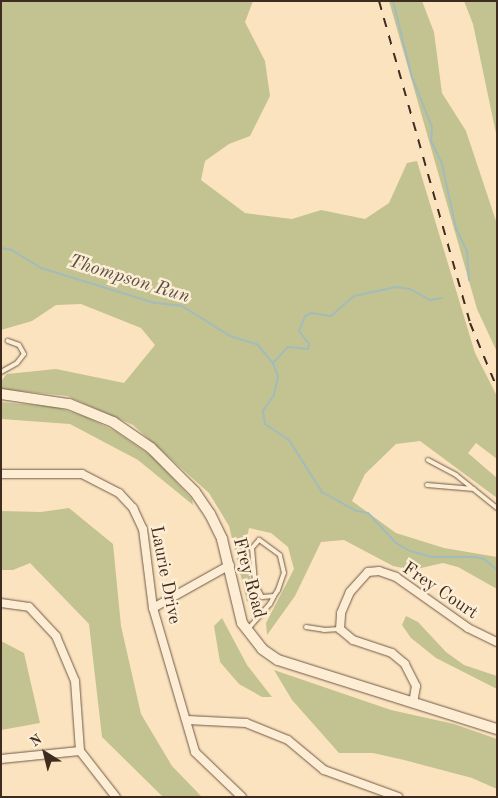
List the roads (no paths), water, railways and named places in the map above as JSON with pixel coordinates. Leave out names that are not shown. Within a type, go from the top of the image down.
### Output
[{"type":"street","name":"Frey Road","points":[[1,394],[69,404],[113,422],[151,448],[194,492],[210,514],[230,565],[235,600],[247,631],[262,649],[278,660],[497,729]]},
{"type":"street","name":"Laurie Drive","points":[[1,474],[82,474],[119,493],[133,508],[143,529],[154,608],[195,752],[242,797]]},
{"type":"street","points":[[154,608],[230,565]]},
{"type":"street","name":"Frey Court","points":[[340,629],[341,614],[350,592],[368,572],[379,571],[421,593],[468,628],[497,642]]},
{"type":"street","points":[[1,602],[30,607],[56,636],[75,681],[80,751],[116,797]]},
{"type":"street","points":[[340,629],[353,640],[392,653],[405,664],[416,686],[413,703]]},
{"type":"street","points":[[187,720],[246,723],[288,740],[324,770],[398,797]]},
{"type":"street","points":[[1,759],[80,751]]},
{"type":"lane","points":[[1,372],[17,363],[24,354],[19,345],[8,341]]},
{"type":"lane","points":[[428,460],[476,489],[497,508]]},
{"type":"lane","points":[[427,485],[476,489]]},
{"type":"lane","points":[[247,631],[274,596],[284,573],[280,556],[259,540],[252,548],[256,584],[262,597],[274,596]]},
{"type":"lane","points":[[306,627],[324,630],[340,629]]},
{"type":"waterway","points":[[393,1],[412,77],[432,127],[431,141],[442,164],[456,228],[467,252],[469,280]]},
{"type":"waterway","name":"Thompson Run","points":[[1,248],[12,250],[41,268],[155,303],[182,306],[230,336],[257,344],[273,363],[278,377],[274,395],[263,411],[265,424],[289,440],[322,492],[356,511],[368,513],[396,543],[410,551],[433,557],[475,557],[484,559],[497,570]]},
{"type":"waterway","points":[[273,363],[288,347],[308,349],[309,344],[299,331],[305,316],[311,313],[331,316],[354,296],[396,287],[410,289],[430,300],[442,298]]},
{"type":"railway","points":[[379,1],[470,323],[497,388]]}]
